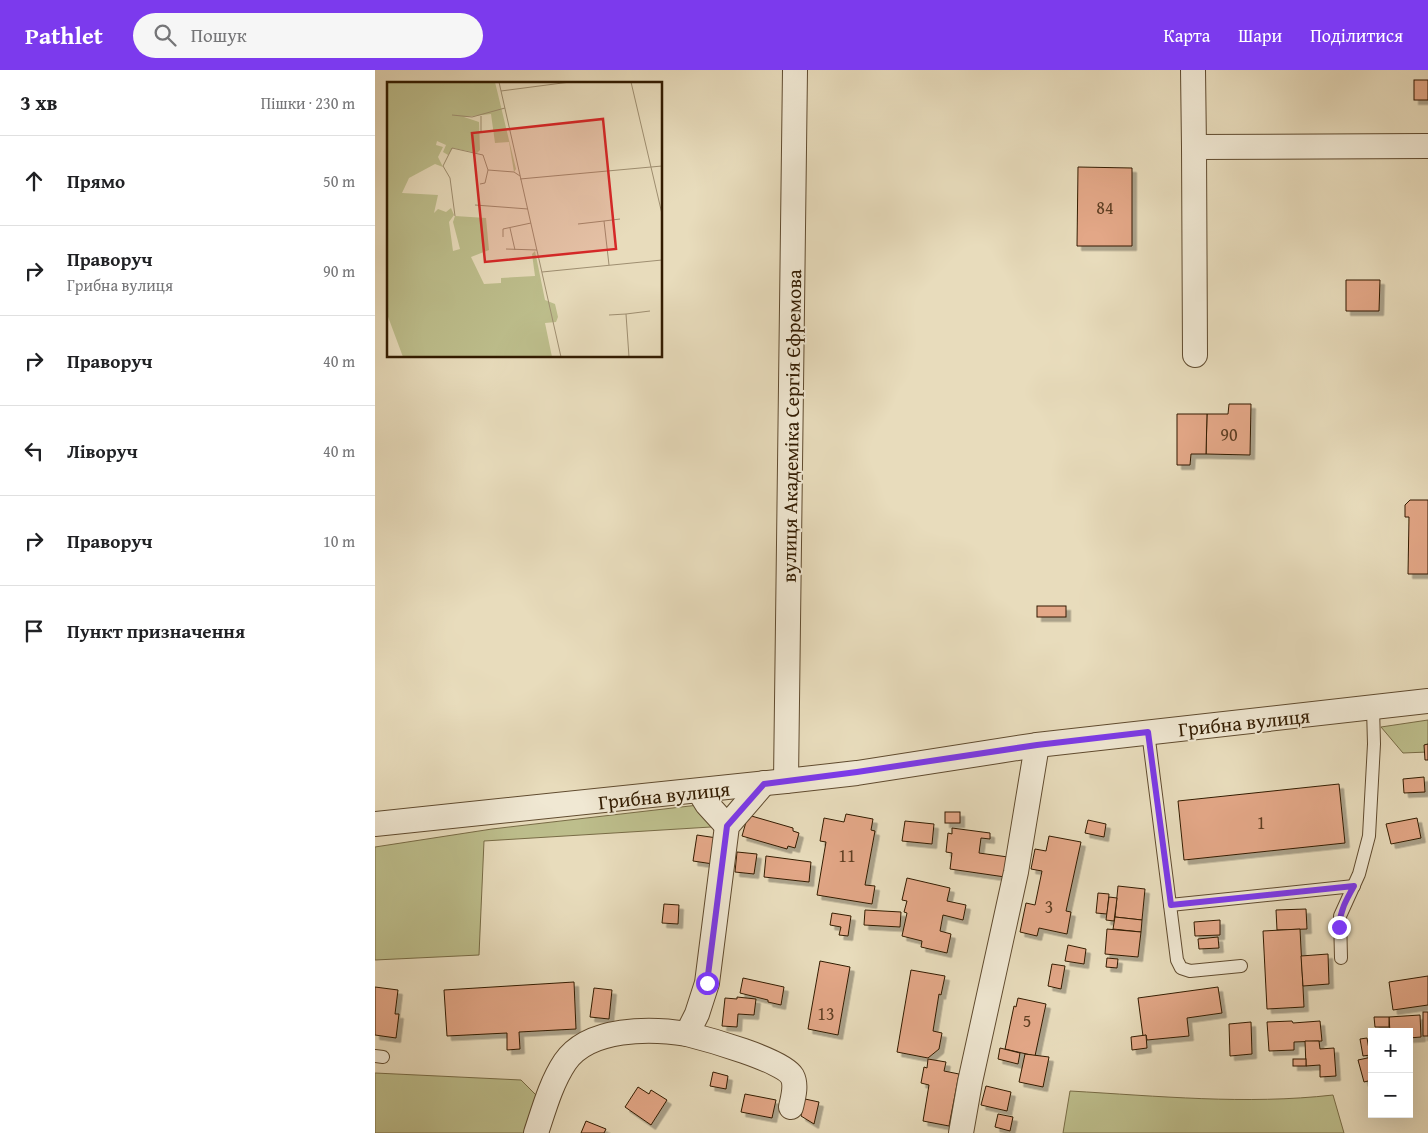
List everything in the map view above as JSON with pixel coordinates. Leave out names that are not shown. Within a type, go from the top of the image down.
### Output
[{"type":"street","name":"вулиця Академіка Сергія Єфремова","points":[[775,782],[795,70]]},
{"type":"street","points":[[1193,70],[1195,354]]},
{"type":"street","points":[[1194,147],[1428,146]]},
{"type":"street","name":"Грибна вулиця","points":[[375,824],[699,791],[857,772],[1037,745],[1428,701]]},
{"type":"street","points":[[961,1133],[970,1082],[1018,862],[1037,745]]},
{"type":"street","points":[[687,1034],[697,1014],[707,983],[727,826],[775,782]]},
{"type":"street","points":[[699,791],[707,804],[727,826]]},
{"type":"street","points":[[536,1133],[556,1077],[566,1061],[583,1046],[605,1036],[624,1032],[662,1030],[687,1034],[725,1044],[753,1055],[792,1075],[794,1082],[791,1107]]},
{"type":"lane","points":[[1341,958],[1340,916],[1354,886],[1364,858],[1369,836],[1374,744],[1373,708]]},
{"type":"lane","points":[[1148,732],[1177,960],[1181,968],[1190,971],[1241,966]]},
{"type":"lane","points":[[1171,905],[1354,886]]},
{"type":"green space","points":[[1428,720],[1428,752],[1403,753],[1381,727]]},
{"type":"green space","points":[[707,804],[727,826],[484,841],[479,955],[375,960],[375,847],[492,829]]},
{"type":"green space","points":[[375,1073],[521,1080],[545,1104],[536,1133],[375,1133]]},
{"type":"green space","points":[[1070,1091],[1235,1099],[1300,1098],[1333,1095],[1344,1133],[1063,1133]]},
{"type":"building","points":[[1414,80],[1428,80],[1428,100],[1414,100]]},
{"type":"building","points":[[1078,167],[1132,168],[1132,246],[1077,246]]},
{"type":"building","points":[[1346,280],[1380,280],[1379,311],[1346,311]]},
{"type":"building","points":[[1229,404],[1251,404],[1250,455],[1206,454],[1207,414],[1228,414]]},
{"type":"building","points":[[1177,414],[1207,414],[1206,454],[1191,454],[1190,465],[1177,465]]},
{"type":"building","points":[[1410,500],[1428,500],[1428,574],[1408,574],[1409,517],[1405,517],[1405,505]]},
{"type":"building","points":[[1037,606],[1066,606],[1066,617],[1037,617]]},
{"type":"building","points":[[1428,744],[1428,760],[1425,760],[1424,745]]},
{"type":"building","points":[[1424,777],[1425,792],[1404,793],[1403,779]]},
{"type":"building","points":[[1339,784],[1345,843],[1184,860],[1178,801]]},
{"type":"building","points":[[945,812],[960,812],[960,823],[945,823]]},
{"type":"building","points":[[846,814],[873,819],[871,830],[875,831],[865,885],[875,886],[872,904],[817,895],[826,842],[820,841],[824,818],[844,822]]},
{"type":"building","points":[[748,815],[793,828],[793,831],[799,833],[795,848],[788,846],[787,849],[742,836]]},
{"type":"building","points":[[1417,818],[1421,838],[1391,844],[1386,824]]},
{"type":"building","points":[[1088,820],[1106,824],[1104,837],[1085,833]]},
{"type":"building","points":[[905,821],[934,824],[932,844],[902,841]]},
{"type":"building","points":[[952,828],[990,833],[990,839],[981,838],[979,853],[1008,857],[1005,877],[950,869],[952,853],[946,852],[948,833],[952,834]]},
{"type":"building","points":[[697,835],[717,838],[713,864],[693,861]]},
{"type":"building","points":[[1049,836],[1081,842],[1066,911],[1071,912],[1067,934],[1039,928],[1037,936],[1020,932],[1026,903],[1035,905],[1042,871],[1031,869],[1035,849],[1046,851]]},
{"type":"building","points":[[737,852],[757,854],[754,874],[735,872]]},
{"type":"building","points":[[766,856],[811,862],[809,882],[764,877]]},
{"type":"building","points":[[907,878],[950,888],[947,901],[966,905],[963,920],[943,915],[940,931],[951,934],[947,953],[921,947],[922,941],[902,936],[907,913],[904,912],[907,901],[902,900]]},
{"type":"building","points":[[1118,886],[1145,889],[1142,920],[1115,917]]},
{"type":"building","points":[[1098,893],[1109,894],[1107,914],[1096,913]]},
{"type":"building","points":[[1109,897],[1117,898],[1114,921],[1106,920]]},
{"type":"building","points":[[664,904],[679,905],[678,924],[662,923]]},
{"type":"building","points":[[1306,909],[1307,929],[1277,930],[1276,910]]},
{"type":"building","points":[[865,910],[901,912],[900,927],[864,925]]},
{"type":"building","points":[[832,913],[851,916],[848,936],[839,935],[841,927],[830,925]]},
{"type":"building","points":[[1115,917],[1142,920],[1141,932],[1113,929]]},
{"type":"building","points":[[1220,920],[1220,935],[1195,936],[1194,922]]},
{"type":"building","points":[[1107,929],[1141,932],[1138,957],[1105,954]]},
{"type":"building","points":[[1300,929],[1304,1007],[1267,1009],[1263,931]]},
{"type":"building","points":[[1218,937],[1219,948],[1199,949],[1198,939]]},
{"type":"building","points":[[1068,945],[1086,949],[1084,964],[1065,961]]},
{"type":"building","points":[[1328,954],[1329,984],[1303,986],[1301,956]]},
{"type":"building","points":[[1107,958],[1118,959],[1117,968],[1106,967]]},
{"type":"building","points":[[820,961],[850,967],[838,1035],[808,1029]]},
{"type":"building","points":[[1052,964],[1065,966],[1061,989],[1048,986]]},
{"type":"building","points":[[911,970],[945,976],[941,995],[939,994],[933,1031],[942,1033],[939,1049],[928,1058],[897,1052]]},
{"type":"building","points":[[1428,976],[1428,1005],[1393,1010],[1389,982]]},
{"type":"building","points":[[743,978],[784,987],[781,1005],[740,993]]},
{"type":"building","points":[[574,982],[576,1029],[519,1032],[520,1049],[507,1050],[507,1033],[447,1036],[444,990]]},
{"type":"building","points":[[375,987],[398,990],[395,1014],[399,1014],[396,1038],[375,1035]]},
{"type":"building","points":[[1218,987],[1222,1013],[1187,1018],[1189,1036],[1147,1040],[1146,1035],[1143,1036],[1138,998]]},
{"type":"building","points":[[594,988],[612,990],[609,1019],[590,1017]]},
{"type":"building","points":[[737,997],[756,999],[754,1015],[738,1014],[737,1027],[722,1026],[725,998],[737,999]]},
{"type":"building","points":[[1018,998],[1046,1004],[1035,1056],[1005,1049],[1014,1006],[1016,1007]]},
{"type":"building","points":[[1423,1012],[1428,1012],[1428,1036],[1423,1036]]},
{"type":"building","points":[[1420,1015],[1421,1037],[1413,1038],[1413,1028],[1390,1028],[1389,1017]]},
{"type":"building","points":[[1374,1017],[1389,1017],[1389,1027],[1375,1027]]},
{"type":"building","points":[[1292,1021],[1293,1023],[1320,1021],[1322,1041],[1294,1042],[1294,1050],[1269,1051],[1267,1022]]},
{"type":"building","points":[[1251,1022],[1252,1054],[1230,1056],[1229,1024]]},
{"type":"building","points":[[1146,1035],[1147,1048],[1132,1050],[1131,1037]]},
{"type":"building","points":[[1367,1038],[1368,1055],[1363,1056],[1360,1039]]},
{"type":"building","points":[[1305,1041],[1319,1041],[1320,1049],[1334,1048],[1336,1076],[1320,1077],[1320,1065],[1306,1066]]},
{"type":"building","points":[[1000,1048],[1020,1053],[1018,1064],[998,1059]]},
{"type":"building","points":[[1025,1054],[1049,1057],[1043,1087],[1019,1082]]},
{"type":"building","points":[[1368,1058],[1368,1081],[1364,1082],[1358,1060]]},
{"type":"building","points":[[928,1059],[946,1062],[944,1071],[959,1074],[949,1126],[923,1121],[929,1085],[921,1083],[924,1067],[927,1068]]},
{"type":"building","points":[[1293,1059],[1306,1059],[1306,1066],[1293,1066]]},
{"type":"building","points":[[713,1072],[728,1076],[726,1089],[710,1086]]},
{"type":"building","points":[[986,1086],[1011,1092],[1007,1111],[981,1105]]},
{"type":"building","points":[[638,1087],[649,1094],[651,1090],[667,1100],[651,1125],[625,1107]]},
{"type":"building","points":[[745,1094],[776,1100],[772,1118],[741,1112]]},
{"type":"building","points":[[805,1099],[819,1102],[814,1124],[801,1116]]},
{"type":"building","points":[[998,1114],[1013,1117],[1010,1131],[995,1127]]},
{"type":"building","points":[[586,1121],[606,1129],[604,1133],[581,1133]]},
{"type":"route","points":[[707,983],[727,826],[764,784],[1037,745],[1148,732],[1171,905],[1354,886],[1343,906],[1339,927]]}]
